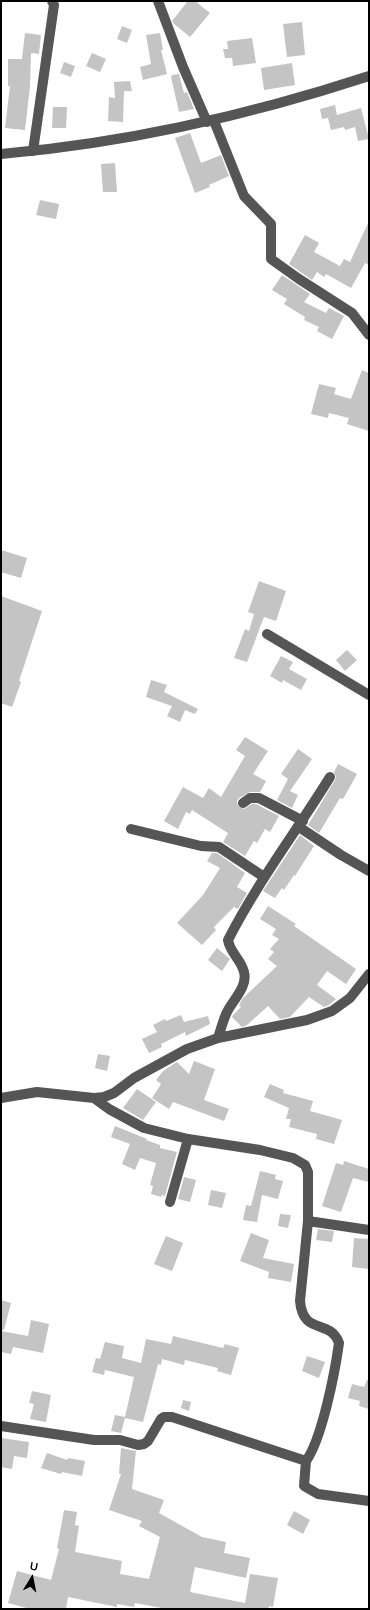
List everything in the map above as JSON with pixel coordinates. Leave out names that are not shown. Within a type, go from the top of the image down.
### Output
[{"type":"street","points":[[33,151],[54,5],[52,1]]},
{"type":"street","points":[[158,1],[183,67],[244,196],[271,224],[271,258],[299,280],[352,313],[369,334]]},
{"type":"street","points":[[1,154],[56,149],[210,122],[331,89],[369,76]]},
{"type":"street","points":[[267,634],[369,695]]},
{"type":"street","points":[[218,1038],[227,1012],[241,988],[245,977],[241,963],[229,948],[228,940],[264,877],[301,824],[330,777]]},
{"type":"street","points":[[242,803],[250,798],[259,798],[301,824],[341,855],[369,871]]},
{"type":"street","points":[[131,829],[201,846],[219,847],[264,877]]},
{"type":"street","points":[[1,1098],[37,1092],[94,1098],[104,1097],[114,1093],[134,1078],[187,1049],[218,1038],[319,1017],[332,1011],[350,998],[369,974]]},
{"type":"street","points":[[94,1098],[110,1110],[144,1128],[188,1139],[260,1150],[300,1161],[304,1165],[308,1172],[308,1221],[301,1294],[301,1313],[307,1322],[329,1331],[336,1336],[339,1343],[321,1427],[312,1453],[306,1461],[304,1486],[310,1491],[318,1494],[369,1501]]},
{"type":"street","points":[[170,1202],[188,1139]]},
{"type":"street","points":[[308,1221],[369,1230]]},
{"type":"street","points":[[1,1426],[94,1440],[120,1440],[138,1445],[144,1444],[148,1441],[161,1419],[164,1417],[172,1417],[306,1461]]},
{"type":"building","points":[[188,1],[195,1],[210,13],[190,37],[172,21]]},
{"type":"building","points":[[302,22],[305,55],[287,57],[283,24]]},
{"type":"building","points":[[122,26],[132,30],[127,43],[117,39]]},
{"type":"building","points":[[25,33],[41,35],[39,54],[31,53],[30,86],[25,130],[5,128],[10,86],[8,86],[8,59],[22,59]]},
{"type":"building","points":[[160,33],[163,50],[161,50],[167,74],[143,80],[140,67],[151,64],[146,35]]},
{"type":"building","points":[[252,38],[256,63],[233,66],[232,58],[225,58],[223,49],[228,49],[227,41]]},
{"type":"building","points":[[92,53],[106,59],[100,72],[86,66]]},
{"type":"building","points":[[64,62],[75,66],[71,77],[60,73]]},
{"type":"building","points":[[292,63],[295,85],[264,90],[261,68]]},
{"type":"building","points":[[179,74],[184,93],[187,92],[194,109],[179,112],[171,77],[172,75]]},
{"type":"building","points":[[130,81],[132,91],[124,91],[123,122],[108,121],[109,97],[115,98],[114,82]]},
{"type":"building","points":[[335,105],[337,115],[361,108],[369,139],[358,141],[355,127],[345,130],[344,127],[331,130],[328,118],[322,119],[320,109]]},
{"type":"building","points":[[53,107],[67,107],[66,128],[52,128]]},
{"type":"building","points":[[190,133],[201,163],[221,155],[229,176],[209,185],[210,187],[195,193],[175,138]]},
{"type":"building","points":[[115,163],[117,192],[103,192],[101,164]]},
{"type":"building","points":[[40,200],[59,204],[56,219],[36,215]]},
{"type":"building","points":[[369,221],[369,265],[365,263],[351,288],[326,274],[324,277],[317,272],[312,280],[289,264],[305,235],[319,243],[314,252],[340,266],[344,259],[350,262]]},
{"type":"building","points":[[282,275],[310,294],[304,302],[326,313],[329,308],[344,316],[332,339],[317,331],[319,327],[304,320],[305,317],[284,304],[287,299],[272,290]]},
{"type":"building","points":[[362,370],[369,373],[369,431],[347,424],[349,418],[329,413],[328,418],[311,414],[319,384],[336,388],[334,394],[351,399]]},
{"type":"building","points":[[1,550],[27,558],[21,578],[1,572]]},
{"type":"building","points":[[259,581],[286,591],[276,621],[264,617],[247,662],[234,658],[245,629],[249,631],[254,614],[248,612]]},
{"type":"building","points":[[1,596],[42,611],[12,707],[1,703]]},
{"type":"building","points":[[347,650],[357,660],[345,671],[336,660]]},
{"type":"building","points":[[281,656],[293,662],[289,669],[307,679],[301,690],[283,680],[282,683],[270,676]]},
{"type":"building","points":[[151,680],[167,685],[164,692],[198,709],[195,714],[185,710],[180,722],[167,716],[172,706],[146,697]]},
{"type":"building","points":[[245,737],[268,751],[253,774],[266,781],[260,792],[250,792],[239,798],[237,801],[238,806],[244,809],[252,804],[256,804],[279,816],[270,832],[265,829],[257,843],[254,841],[245,856],[223,842],[228,833],[192,810],[190,814],[186,812],[178,829],[164,821],[183,787],[203,798],[209,788],[221,797],[245,756],[236,750]]},
{"type":"building","points":[[298,749],[312,759],[290,791],[298,795],[292,808],[277,800],[288,779],[281,774]]},
{"type":"building","points":[[338,764],[357,774],[343,799],[340,798],[319,833],[308,825],[335,780],[336,777],[334,772]]},
{"type":"building","points":[[300,835],[314,846],[295,876],[294,875],[284,890],[282,888],[275,898],[263,891]]},
{"type":"building","points":[[212,853],[217,853],[245,873],[237,887],[247,893],[238,909],[234,907],[214,927],[216,930],[202,945],[177,923],[203,895],[220,868],[207,861]]},
{"type":"building","points":[[268,906],[296,924],[294,926],[356,969],[346,984],[327,971],[317,985],[336,999],[329,1005],[324,1007],[309,997],[290,1017],[280,1019],[268,1006],[247,1025],[242,1027],[232,1017],[233,1015],[241,1007],[239,1005],[243,998],[277,966],[268,959],[274,952],[270,949],[279,939],[272,935],[276,929],[260,919]]},
{"type":"building","points":[[217,948],[230,959],[222,971],[208,960]]},
{"type":"building","points":[[181,1015],[184,1022],[208,1016],[210,1024],[186,1036],[185,1032],[161,1044],[162,1047],[149,1053],[142,1039],[157,1032],[153,1025],[165,1019],[166,1021]]},
{"type":"building","points":[[98,1054],[110,1056],[107,1071],[95,1068]]},
{"type":"building","points":[[194,1061],[215,1069],[204,1100],[229,1109],[224,1121],[173,1102],[169,1109],[152,1098],[161,1084],[156,1080],[163,1071],[177,1062],[189,1074]]},
{"type":"building","points":[[270,1084],[284,1090],[283,1093],[313,1101],[310,1111],[342,1120],[334,1144],[316,1139],[317,1134],[289,1127],[291,1119],[286,1119],[289,1108],[264,1097]]},
{"type":"building","points":[[137,1089],[156,1102],[143,1120],[123,1108]]},
{"type":"building","points":[[115,1126],[160,1145],[160,1148],[177,1152],[165,1196],[162,1195],[161,1197],[151,1194],[153,1186],[150,1185],[156,1163],[140,1158],[135,1170],[122,1164],[130,1144],[111,1137]]},
{"type":"building","points":[[344,1161],[369,1169],[369,1182],[353,1178],[341,1212],[322,1206],[336,1163],[343,1165]]},
{"type":"building","points":[[260,1171],[276,1175],[275,1179],[283,1181],[278,1199],[262,1195],[257,1222],[243,1220],[246,1205],[251,1206]]},
{"type":"building","points":[[184,1177],[196,1180],[190,1202],[178,1199]]},
{"type":"building","points":[[211,1190],[226,1193],[222,1208],[208,1205]]},
{"type":"building","points":[[280,1214],[291,1215],[288,1228],[278,1226]]},
{"type":"building","points":[[318,1229],[334,1231],[332,1242],[316,1240]]},
{"type":"building","points":[[251,1233],[269,1240],[263,1258],[294,1264],[291,1282],[268,1278],[269,1272],[240,1261]]},
{"type":"building","points":[[166,1236],[183,1243],[172,1271],[154,1264]]},
{"type":"building","points":[[354,1238],[369,1239],[369,1269],[352,1267]]},
{"type":"building","points":[[1,1300],[11,1303],[4,1330],[1,1330]]},
{"type":"building","points":[[31,1320],[49,1324],[43,1353],[13,1347],[11,1354],[1,1352],[1,1331],[28,1336]]},
{"type":"building","points":[[173,1336],[223,1348],[225,1344],[239,1348],[231,1375],[217,1371],[218,1368],[185,1360],[184,1365],[162,1359],[161,1365],[158,1364],[143,1422],[125,1418],[121,1433],[111,1431],[115,1415],[125,1417],[134,1377],[105,1370],[104,1375],[92,1372],[96,1358],[100,1359],[105,1342],[124,1346],[122,1358],[141,1363],[146,1339],[171,1344]]},
{"type":"building","points":[[307,1356],[325,1362],[319,1378],[302,1371]]},
{"type":"building","points":[[367,1380],[369,1380],[369,1409],[359,1406],[360,1401],[348,1398],[352,1384],[364,1387]]},
{"type":"building","points":[[32,1391],[51,1395],[46,1422],[30,1419],[34,1404],[29,1403]]},
{"type":"building","points":[[183,1400],[191,1402],[189,1411],[181,1408]]},
{"type":"building","points":[[1,1438],[29,1442],[27,1458],[14,1456],[12,1469],[1,1467]]},
{"type":"building","points":[[121,1448],[136,1451],[132,1489],[164,1500],[159,1513],[202,1537],[226,1542],[224,1553],[250,1558],[246,1578],[195,1567],[190,1592],[245,1603],[250,1574],[278,1578],[273,1607],[269,1606],[268,1609],[167,1609],[135,1603],[134,1607],[117,1604],[117,1607],[68,1597],[66,1609],[30,1609],[8,1603],[17,1571],[51,1580],[59,1549],[57,1548],[64,1510],[77,1512],[75,1525],[79,1526],[75,1552],[122,1561],[120,1574],[149,1579],[160,1537],[139,1526],[142,1521],[109,1510],[121,1474],[119,1474]]},
{"type":"building","points":[[47,1453],[67,1460],[68,1458],[85,1461],[82,1476],[62,1472],[61,1474],[41,1468]]},
{"type":"building","points":[[294,1511],[310,1520],[303,1534],[287,1525]]}]
